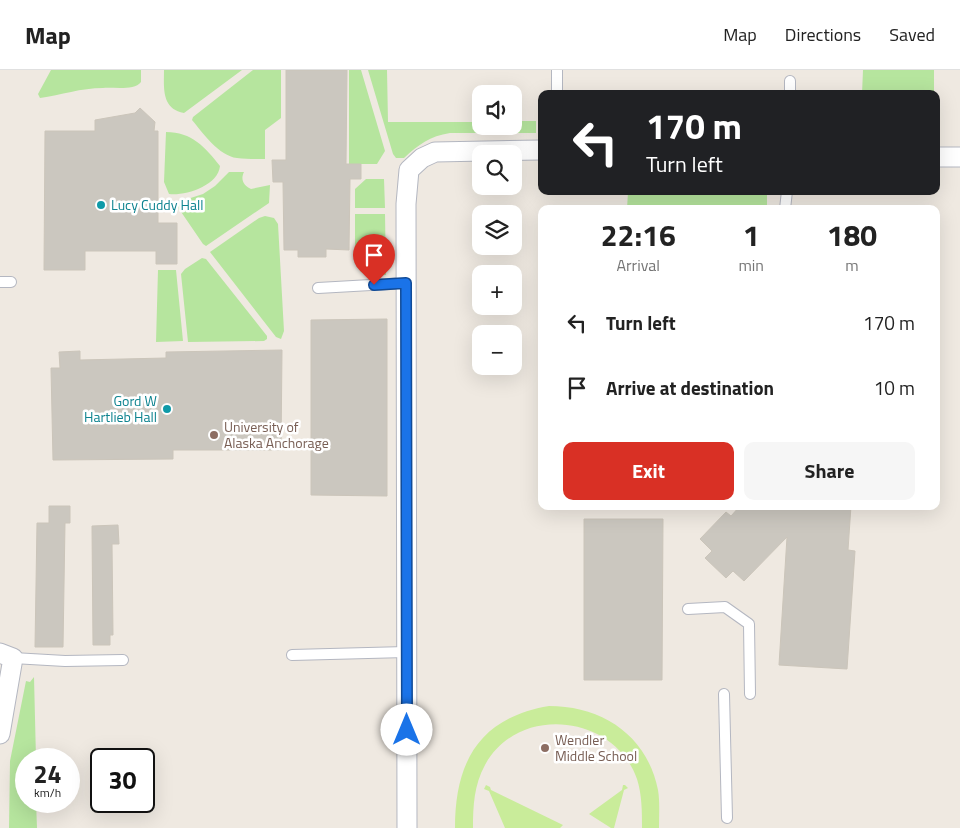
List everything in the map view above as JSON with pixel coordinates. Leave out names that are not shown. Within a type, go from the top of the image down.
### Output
[{"type":"street","points":[[407,828],[406,204],[409,170],[422,158],[435,152],[538,150]]},
{"type":"street","points":[[940,157],[960,157]]},
{"type":"street","points":[[0,734],[7,656]]},
{"type":"lane","points":[[557,70],[557,90]]},
{"type":"lane","points":[[790,81],[790,90]]},
{"type":"lane","points":[[0,282],[11,282]]},
{"type":"lane","points":[[318,288],[406,283]]},
{"type":"lane","points":[[688,609],[725,607],[749,624],[750,694]]},
{"type":"lane","points":[[292,655],[406,652]]},
{"type":"lane","points":[[7,656],[65,660],[122,660]]},
{"type":"lane","points":[[724,694],[727,818]]},
{"type":"green space","points":[[51,70],[141,70],[141,82],[129,88],[87,89],[40,98],[38,94]]},
{"type":"green space","points":[[164,70],[242,70],[184,113],[171,107],[165,96]]},
{"type":"green space","points":[[253,70],[281,70],[281,118],[265,130],[265,159],[237,158],[224,153],[212,143],[192,120],[193,117]]},
{"type":"green space","points":[[349,70],[361,70],[385,151],[377,164],[349,164]]},
{"type":"green space","points":[[368,70],[387,70],[388,122],[472,122],[472,133],[450,133],[436,136],[414,149],[404,158],[396,158],[393,154]]},
{"type":"green space","points":[[863,70],[934,70],[934,90],[862,90]]},
{"type":"green space","points":[[522,121],[536,121],[536,133],[522,133]]},
{"type":"green space","points":[[166,132],[191,138],[209,153],[220,166],[218,173],[213,179],[192,191],[169,194],[164,182]]},
{"type":"green space","points":[[229,172],[244,172],[243,182],[251,189],[270,185],[269,203],[206,246],[175,203],[203,194],[215,186]]},
{"type":"green space","points":[[366,179],[384,179],[385,208],[355,208],[355,189]]},
{"type":"green space","points":[[628,195],[767,195],[767,205],[627,205]]},
{"type":"green space","points":[[355,214],[385,214],[386,275],[366,275],[360,271],[359,255],[355,250]]},
{"type":"green space","points":[[265,216],[274,218],[278,224],[284,331],[281,339],[276,337],[210,252],[259,218]]},
{"type":"green space","points":[[202,258],[206,259],[267,336],[267,339],[264,341],[188,342],[181,274],[185,269]]},
{"type":"green space","points":[[158,270],[176,270],[183,341],[156,342]]},
{"type":"green space","points":[[34,677],[36,748],[15,748],[15,813],[36,813],[37,828],[9,828],[10,761],[26,681],[30,682]]},
{"type":"green space","points":[[549,706],[587,711],[619,727],[633,739],[644,754],[658,790],[659,828],[642,828],[641,803],[637,779],[625,757],[608,741],[588,730],[565,725],[542,725],[519,732],[500,745],[485,765],[478,780],[473,828],[455,828],[456,804],[460,783],[466,764],[476,747],[488,732],[505,721],[525,712]]},
{"type":"green space","points":[[486,785],[491,790],[563,825],[560,828],[505,828],[489,791],[484,789]]},
{"type":"green space","points":[[623,785],[628,788],[624,790],[614,828],[589,814],[622,790]]},
{"type":"building","points":[[286,70],[347,70],[346,164],[361,164],[361,179],[350,179],[349,250],[326,249],[326,257],[298,257],[298,250],[284,250],[283,182],[273,182],[272,160],[286,160]]},
{"type":"building","name":"Lucy Cuddy Hall","points":[[140,108],[155,122],[154,131],[158,131],[158,223],[177,223],[177,264],[156,264],[156,251],[85,251],[85,270],[44,270],[45,131],[95,131],[95,120],[135,113]]},
{"type":"building","points":[[387,319],[387,496],[311,495],[311,320]]},
{"type":"building","name":"Gord W Hartlieb Hall","points":[[282,350],[281,450],[173,450],[173,459],[53,460],[51,368],[60,368],[59,352],[80,351],[80,360],[166,358],[166,352]]},
{"type":"building","points":[[49,506],[70,506],[70,523],[65,523],[63,647],[35,647],[37,523],[49,523]]},
{"type":"building","points":[[736,510],[851,510],[848,550],[855,551],[847,669],[779,665],[787,537],[744,581],[733,571],[726,578],[705,558],[712,551],[700,539],[726,512],[731,516]]},
{"type":"building","points":[[584,519],[663,519],[662,680],[584,680]]},
{"type":"building","points":[[118,525],[119,544],[112,544],[113,635],[110,635],[110,645],[93,645],[92,526]]},
{"type":"place","name":"Lucy Cuddy Hall","points":[[101,205]]},
{"type":"place","name":"Gord W Hartlieb Hall","points":[[167,409]]},
{"type":"place","name":"University of Alaska Anchorage","points":[[214,435]]},
{"type":"place","name":"Wendler Middle School","points":[[545,748]]},
{"type":"route","points":[[374,285],[406,283],[407,730]]}]
